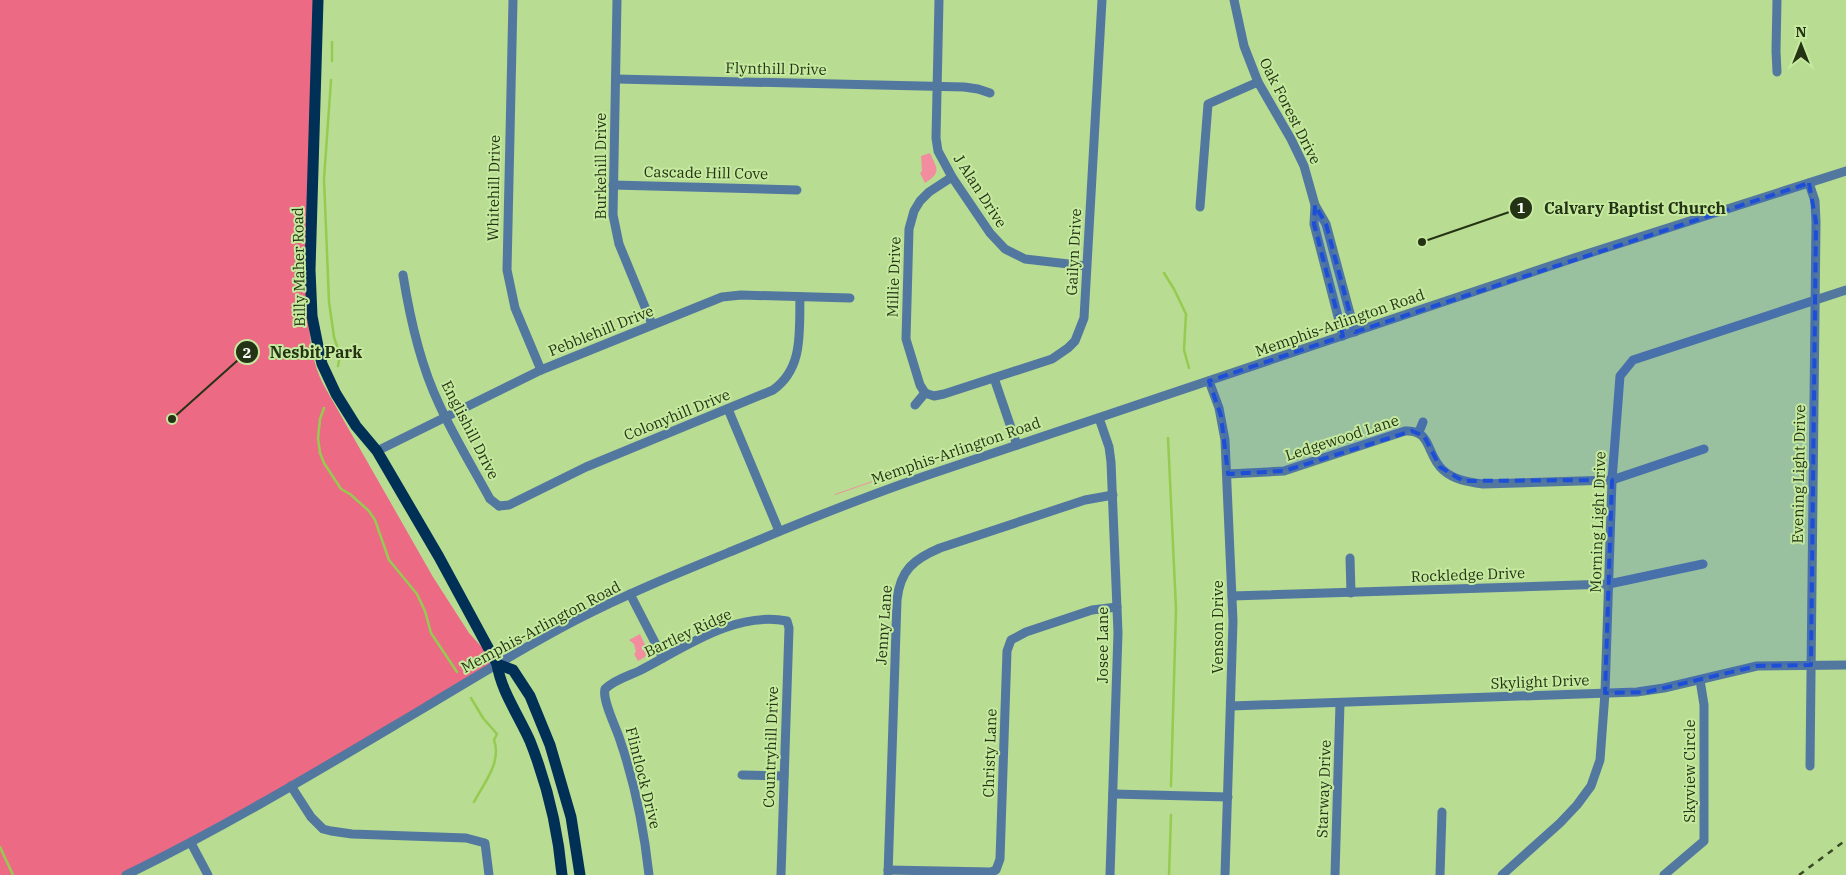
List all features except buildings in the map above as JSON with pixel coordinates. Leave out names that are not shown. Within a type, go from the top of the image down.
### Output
[{"type":"main road","name":"Billy Maher Road","points":[[318,0],[311,247],[312,316],[319,352],[327,375],[345,409],[377,451],[497,664],[499,677],[527,736],[542,777],[558,842],[562,875]]},
{"type":"main road","points":[[497,664],[513,670],[530,696],[550,745],[558,767],[575,839],[580,875]]},
{"type":"main road","points":[[558,842],[575,839]]},
{"type":"street","name":"Whitehill Drive","points":[[513,0],[507,270],[515,308],[541,370]]},
{"type":"street","name":"Burkehill Drive","points":[[617,0],[613,215],[616,234],[652,324]]},
{"type":"street","name":"J Alan Drive","points":[[939,0],[935,131],[937,146],[952,177],[990,232],[1005,249],[1025,259],[1086,266]]},
{"type":"street","name":"Gailyn Drive","points":[[925,393],[934,396],[944,394],[1052,359],[1072,345],[1078,336],[1084,318],[1102,0]]},
{"type":"street","name":"Oak Forest Drive","points":[[1234,0],[1244,46],[1258,82],[1291,139],[1304,166],[1315,204],[1326,224],[1355,332]]},
{"type":"street","points":[[1777,0],[1777,72]]},
{"type":"street","name":"Flynthill Drive","points":[[616,79],[936,86],[970,88],[990,93]]},
{"type":"street","points":[[1200,207],[1208,104],[1258,82]]},
{"type":"street","name":"Memphis-Arlington Road","points":[[126,875],[191,843],[497,664],[577,620],[630,594],[780,531],[871,494],[1574,258],[1846,171]]},
{"type":"street","name":"Millie Drive","points":[[925,393],[920,385],[906,336],[909,229],[914,210],[920,202],[929,192],[952,177]]},
{"type":"street","name":"Evening Light Drive","points":[[1809,183],[1816,205],[1810,766]]},
{"type":"street","name":"Cascade Hill Cove","points":[[613,185],[797,190]]},
{"type":"street","name":"Oak Forest Drive","points":[[1315,204],[1314,224],[1343,336]]},
{"type":"street","name":"Englishill Drive","points":[[403,275],[417,342],[438,403],[490,499],[498,509]]},
{"type":"street","name":"Morning Light Drive","points":[[1502,875],[1577,806],[1591,786],[1601,755],[1605,693],[1612,480],[1620,376],[1632,360],[1846,290]]},
{"type":"street","name":"Pebblehill Drive","points":[[377,451],[541,370],[722,297],[741,295],[850,298]]},
{"type":"street","name":"Colonyhill Drive","points":[[498,509],[586,468],[773,390],[789,375],[798,351],[800,297]]},
{"type":"street","points":[[994,378],[1017,445]]},
{"type":"street","name":"Venson Drive","points":[[1209,381],[1222,421],[1228,474],[1232,596],[1233,647],[1225,875]]},
{"type":"street","points":[[916,405],[925,393]]},
{"type":"street","points":[[728,409],[780,531]]},
{"type":"street","name":"Josee Lane","points":[[1099,418],[1110,455],[1118,640],[1110,875]]},
{"type":"street","points":[[1419,432],[1423,422]]},
{"type":"street","name":"Ledgewood Lane","points":[[1228,474],[1284,471],[1405,431],[1419,432],[1424,436],[1440,467],[1448,474],[1463,481],[1483,484],[1612,480],[1704,449]]},
{"type":"street","name":"Jenny Lane","points":[[888,873],[897,600],[904,574],[914,561],[940,548],[1085,500],[1112,495]]},
{"type":"street","points":[[1350,558],[1351,592]]},
{"type":"street","name":"Rockledge Drive","points":[[1232,596],[1609,584],[1702,564]]},
{"type":"street","points":[[630,594],[663,658]]},
{"type":"street","name":"Christy Lane","points":[[888,873],[996,870],[1000,859],[1007,650],[1009,644],[1014,637],[1026,632],[1092,610],[1117,607]]},
{"type":"street","name":"Bartley Ridge","points":[[605,689],[663,658],[732,625],[761,620],[787,621]]},
{"type":"street","name":"Countryhill Drive","points":[[781,875],[789,639],[787,621]]},
{"type":"street","name":"Skylight Drive","points":[[1231,706],[1647,692],[1747,667],[1771,664],[1846,665]]},
{"type":"street","name":"Skyview Circle","points":[[1664,875],[1704,841],[1704,705],[1700,680]]},
{"type":"street","name":"Flintlock Drive","points":[[605,689],[605,698],[616,724],[635,790],[649,875]]},
{"type":"street","name":"Starway Drive","points":[[1335,875],[1340,703]]},
{"type":"street","points":[[742,775],[784,776]]},
{"type":"street","points":[[291,786],[314,820],[323,828],[331,831],[352,834],[466,838],[485,842],[490,875]]},
{"type":"street","points":[[1113,794],[1228,797]]},
{"type":"street","points":[[1440,875],[1442,812]]},
{"type":"street","points":[[191,843],[208,875]]},
{"type":"highlighted area","points":[[1809,183],[1816,222],[1811,665],[1757,666],[1647,692],[1605,693],[1612,480],[1463,481],[1440,467],[1424,436],[1412,431],[1284,471],[1228,474],[1221,416],[1209,381],[1343,336],[1314,224],[1315,205],[1326,224],[1355,332]]},
{"type":"shaded area","points":[[0,0],[322,0],[309,325],[315,362],[323,384],[433,577],[469,633],[498,665],[132,875],[0,875]]},
{"type":"shaded area","points":[[930,153],[935,163],[936,173],[925,183],[920,173],[922,171],[921,156]]},
{"type":"shaded area","points":[[999,435],[991,441],[835,495],[992,440]]},
{"type":"shaded area","points":[[640,634],[648,651],[645,657],[638,661],[634,654],[636,652],[634,644],[629,640]]},
{"type":"waterway","points":[[332,42],[332,61]]},
{"type":"waterway","points":[[331,80],[324,179],[329,302],[334,337],[340,355],[338,366]]},
{"type":"waterway","points":[[1164,273],[1186,314],[1184,350],[1189,368]]},
{"type":"waterway","points":[[324,408],[320,419],[318,438],[320,453],[324,463],[341,489],[350,494],[369,511],[375,520],[389,560],[417,594],[425,611],[431,633],[457,672]]},
{"type":"waterway","points":[[1168,438],[1176,609],[1171,786]]},
{"type":"waterway","points":[[471,698],[483,718],[497,734],[494,740],[496,748],[494,764],[474,802]]},
{"type":"waterway","points":[[1169,875],[1171,815]]},
{"type":"waterway","points":[[0,847],[13,875]]},
{"type":"railway","points":[[1799,875],[1846,840]]},
{"type":"place","name":"Calvary Baptist Church","points":[[1422,242]]},
{"type":"place","name":"Nesbit Park","points":[[172,419]]}]
